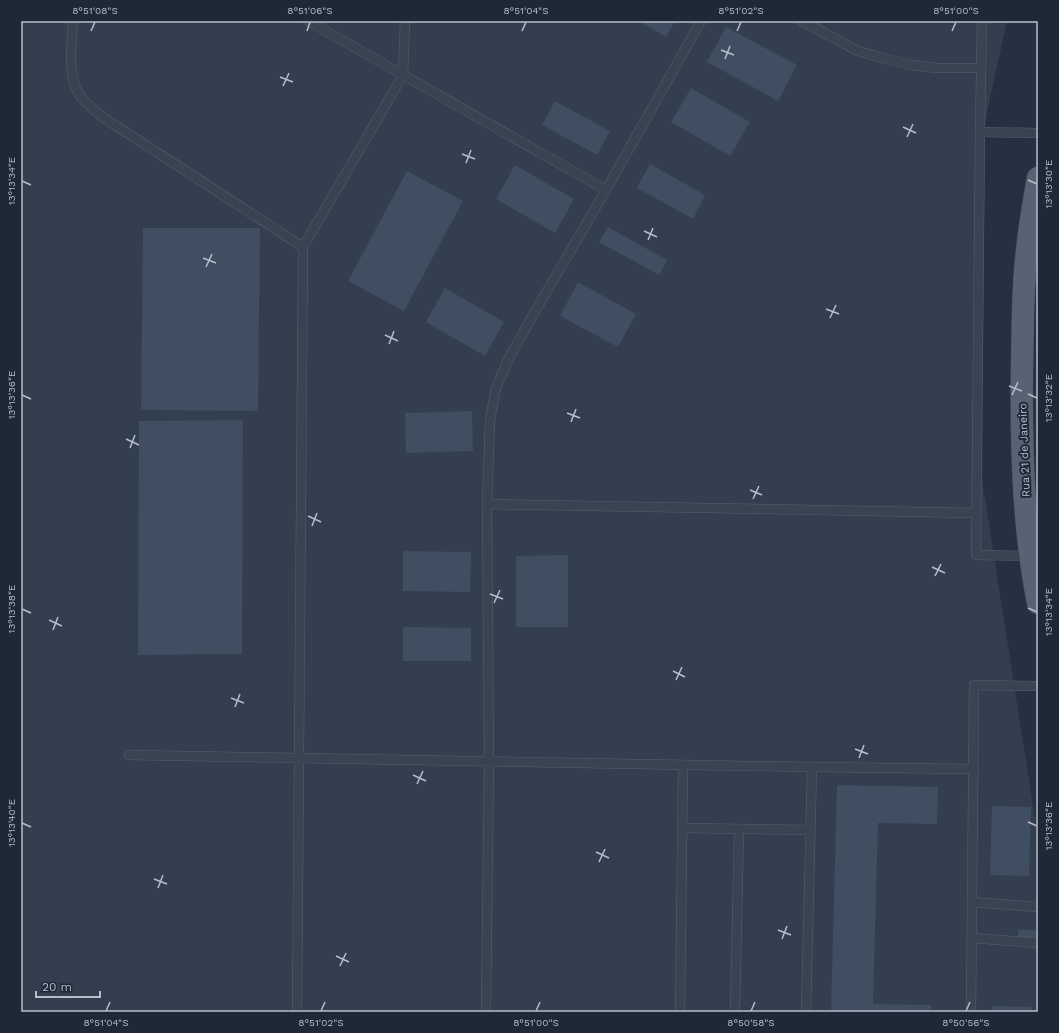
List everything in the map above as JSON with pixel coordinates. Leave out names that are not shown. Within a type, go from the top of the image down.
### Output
[{"type":"main road","name":"Rua 21 de Janeiro","points":[[1038,178],[1026,253],[1022,423],[1024,477],[1030,552],[1038,603]]},
{"type":"main road","points":[[1038,182],[1033,259],[1033,322],[1038,338]]},
{"type":"main road","points":[[1030,552],[1033,480],[1038,460]]},
{"type":"lane","points":[[73,21],[71,61],[72,75],[80,96],[89,105],[104,118],[303,246]]},
{"type":"lane","points":[[308,21],[606,190]]},
{"type":"lane","points":[[297,1012],[303,246],[403,75],[405,21]]},
{"type":"lane","points":[[486,1012],[489,761],[487,504],[490,420],[496,388],[508,360],[701,21]]},
{"type":"lane","points":[[802,21],[858,51],[886,59],[912,65],[936,68],[981,68]]},
{"type":"lane","points":[[982,21],[976,555],[1030,552]]},
{"type":"lane","points":[[980,132],[1038,133]]},
{"type":"lane","points":[[487,504],[976,513]]},
{"type":"lane","points":[[971,1012],[974,685],[1038,686]]},
{"type":"lane","points":[[129,755],[974,769]]},
{"type":"lane","points":[[680,1012],[683,765]]},
{"type":"lane","points":[[806,1012],[812,767]]},
{"type":"lane","points":[[682,828],[810,830]]},
{"type":"lane","points":[[735,1012],[739,829]]},
{"type":"lane","points":[[972,902],[1038,907]]},
{"type":"lane","points":[[972,938],[1038,943]]},
{"type":"shaded area","points":[[21,21],[1007,21],[985,121],[982,479],[1037,831],[1038,1012],[21,1012]]},
{"type":"building","points":[[639,21],[675,21],[666,37]]},
{"type":"building","points":[[726,27],[797,65],[778,101],[707,62]]},
{"type":"building","points":[[691,88],[750,122],[730,156],[671,122]]},
{"type":"building","points":[[555,101],[610,131],[597,155],[542,125]]},
{"type":"building","points":[[650,164],[705,195],[693,219],[637,188]]},
{"type":"building","points":[[515,165],[574,199],[555,233],[496,199]]},
{"type":"building","points":[[407,171],[463,201],[404,311],[348,281]]},
{"type":"building","points":[[608,227],[667,260],[659,275],[599,242]]},
{"type":"building","points":[[143,228],[260,228],[258,411],[141,410]]},
{"type":"building","points":[[578,282],[636,314],[618,347],[560,316]]},
{"type":"building","points":[[445,288],[504,322],[485,356],[426,322]]},
{"type":"building","points":[[472,411],[473,451],[406,453],[405,413]]},
{"type":"building","points":[[243,420],[242,654],[138,655],[139,421]]},
{"type":"building","points":[[403,551],[471,552],[470,592],[403,591]]},
{"type":"building","points":[[568,555],[568,627],[516,627],[516,556]]},
{"type":"building","points":[[403,627],[471,628],[471,661],[403,661]]},
{"type":"building","points":[[837,785],[938,787],[937,824],[878,823],[873,1004],[931,1005],[931,1012],[831,1012]]},
{"type":"building","points":[[992,806],[1031,807],[1029,876],[990,875]]},
{"type":"building","points":[[1018,930],[1036,930],[1036,937],[1018,938]]},
{"type":"building","points":[[992,1006],[1032,1007],[1032,1012],[992,1012]]}]
